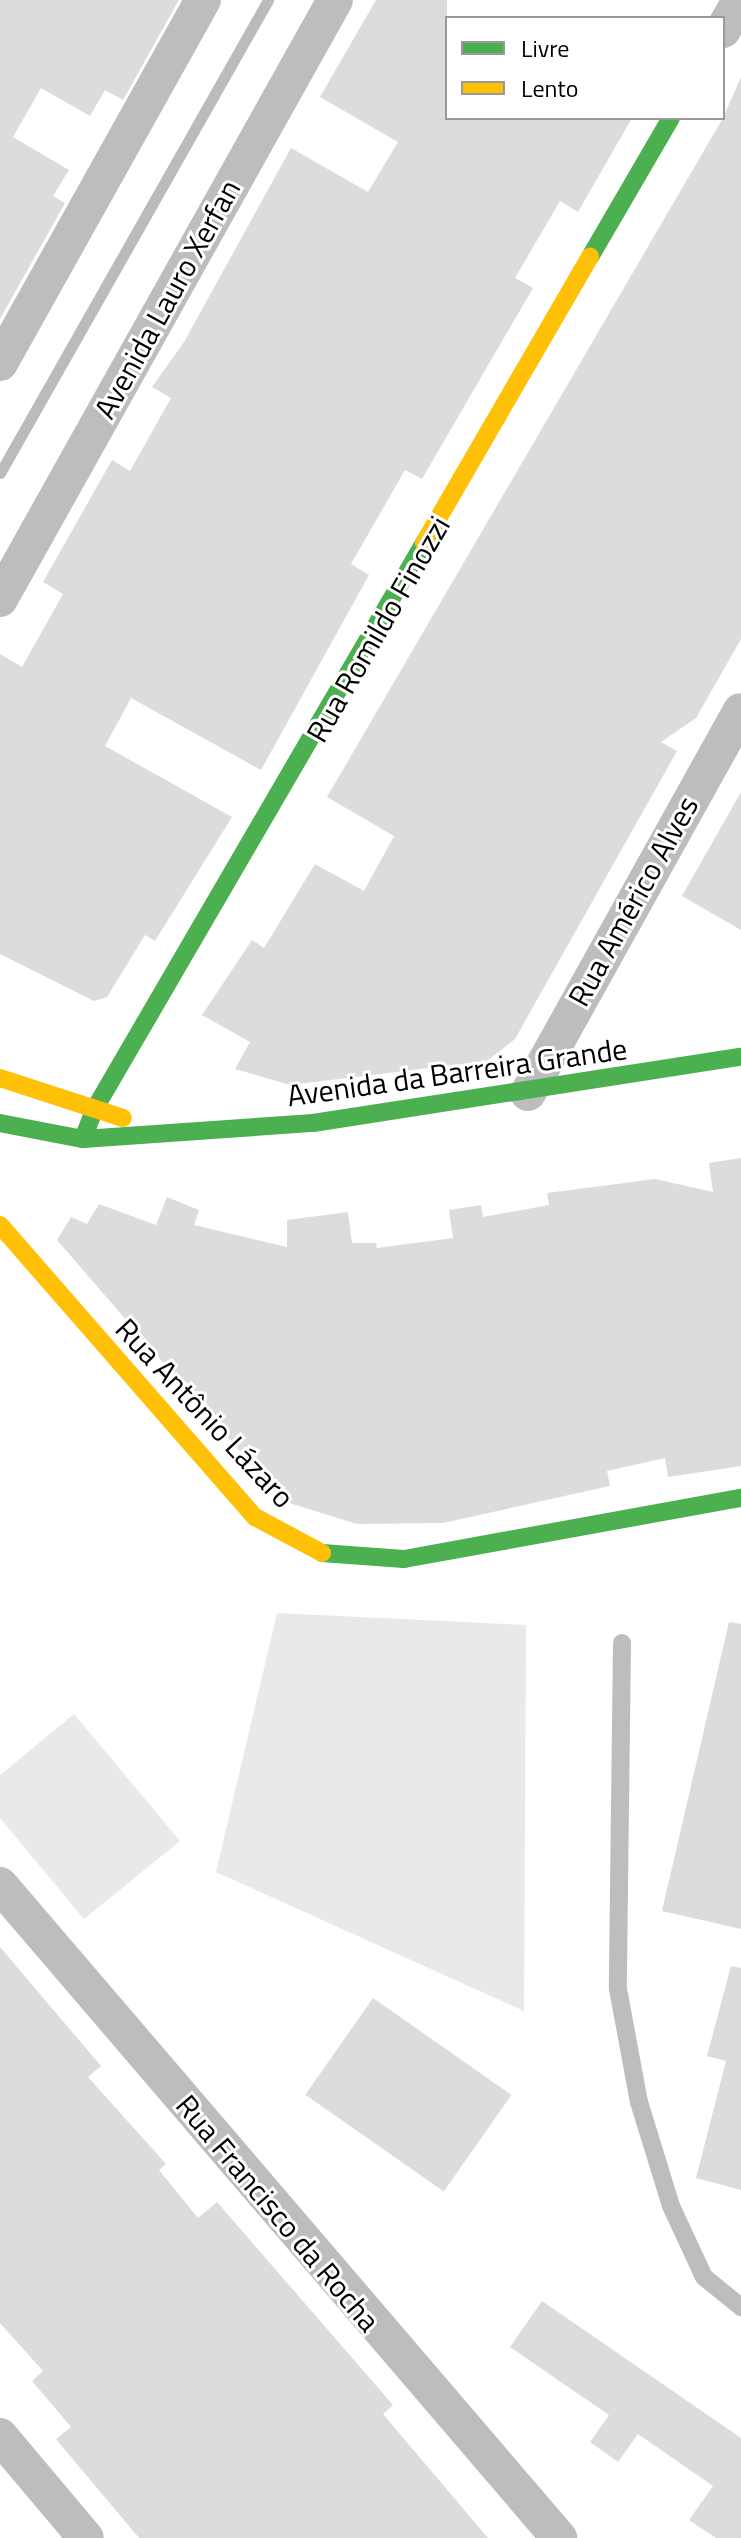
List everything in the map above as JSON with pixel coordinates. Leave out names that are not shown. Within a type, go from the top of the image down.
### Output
[{"type":"street","points":[[0,363],[203,0]]},
{"type":"street","name":"Avenida Lauro Xerfan","points":[[0,599],[335,0]]},
{"type":"street","points":[[725,26],[740,0]]},
{"type":"street","name":"Rua Romildo Finozzi","points":[[83,1139],[94,1110],[670,120]]},
{"type":"street","name":"Rua Américo Alves","points":[[528,1093],[741,711]]},
{"type":"street","name":"Avenida da Barreira Grande","points":[[1,1128],[83,1139],[179,1135],[528,1093],[741,1057]]},
{"type":"street","points":[[1,1128],[9,1081]]},
{"type":"street","name":"Avenida da Barreira Grande","points":[[9,1081],[179,1135]]},
{"type":"street","name":"Rua Antônio Lázaro","points":[[0,1225],[255,1517],[330,1557],[404,1559],[741,1498]]},
{"type":"street","name":"Rua Francisco da Rocha","points":[[0,1885],[559,2538]]},
{"type":"street","points":[[0,2436],[86,2538]]},
{"type":"lane","points":[[622,1643],[618,1989],[639,2102],[671,2206],[704,2277],[741,2307]]},
{"type":"shaded area","points":[[277,1613],[526,1625],[524,2011],[216,1872]]},
{"type":"shaded area","points":[[74,1714],[180,1841],[84,1919],[0,1818],[0,1775]]},
{"type":"building","points":[[0,0],[179,0],[123,100],[105,90],[90,116],[41,88],[13,137],[69,170],[53,196],[65,203],[0,319]]},
{"type":"building","points":[[376,0],[447,0],[445,120],[631,120],[578,212],[560,201],[515,278],[533,288],[422,479],[405,470],[351,564],[369,575],[261,770],[131,698],[105,746],[232,817],[155,941],[145,935],[107,997],[94,1001],[0,954],[0,654],[22,667],[63,594],[43,582],[112,460],[130,471],[171,398],[152,387],[184,342],[291,148],[368,192],[398,142],[320,97]]},
{"type":"building","points":[[741,77],[741,639],[696,718],[661,742],[677,751],[515,1039],[487,1061],[290,1085],[235,1069],[250,1042],[202,1015],[252,940],[264,948],[315,864],[364,891],[394,836],[327,797],[722,120],[725,120]]},
{"type":"building","points":[[741,792],[741,930],[682,896]]},
{"type":"building","points":[[741,1158],[741,1466],[668,1477],[665,1458],[607,1471],[610,1486],[443,1523],[357,1524],[283,1501],[57,1240],[71,1217],[87,1224],[99,1204],[156,1225],[167,1197],[199,1210],[194,1225],[287,1247],[287,1220],[348,1212],[352,1243],[376,1243],[377,1248],[453,1238],[449,1210],[481,1205],[483,1217],[549,1205],[547,1193],[655,1179],[713,1192],[709,1163]]},
{"type":"building","points":[[729,1622],[741,1624],[741,1929],[662,1911]]},
{"type":"building","points":[[0,1947],[101,2066],[88,2077],[166,2164],[159,2170],[198,2218],[217,2202],[393,2405],[383,2414],[488,2538],[139,2538],[56,2439],[71,2427],[32,2381],[43,2371],[0,2323]]},
{"type":"building","points":[[731,1966],[741,1968],[741,2190],[696,2178],[726,2061],[707,2056]]},
{"type":"building","points":[[373,1998],[511,2095],[444,2192],[305,2095]]},
{"type":"building","points":[[542,2301],[741,2438],[741,2538],[716,2538],[689,2520],[713,2486],[638,2434],[618,2462],[590,2442],[609,2415],[510,2347]]},
{"type":"waterway","points":[[0,473],[268,0]]},
{"type":"traffic: fast","points":[[590,257],[670,120]]},
{"type":"traffic: fast","points":[[83,1139],[94,1110],[424,543]]},
{"type":"traffic: fast","points":[[0,1123],[83,1139],[313,1123],[741,1057]]},
{"type":"traffic: fast","points":[[322,1553],[404,1559],[741,1498]]},
{"type":"traffic: slow","points":[[424,543],[590,257]]},
{"type":"traffic: slow","points":[[0,1078],[123,1118]]},
{"type":"traffic: slow","points":[[0,1225],[255,1517],[322,1553]]}]
